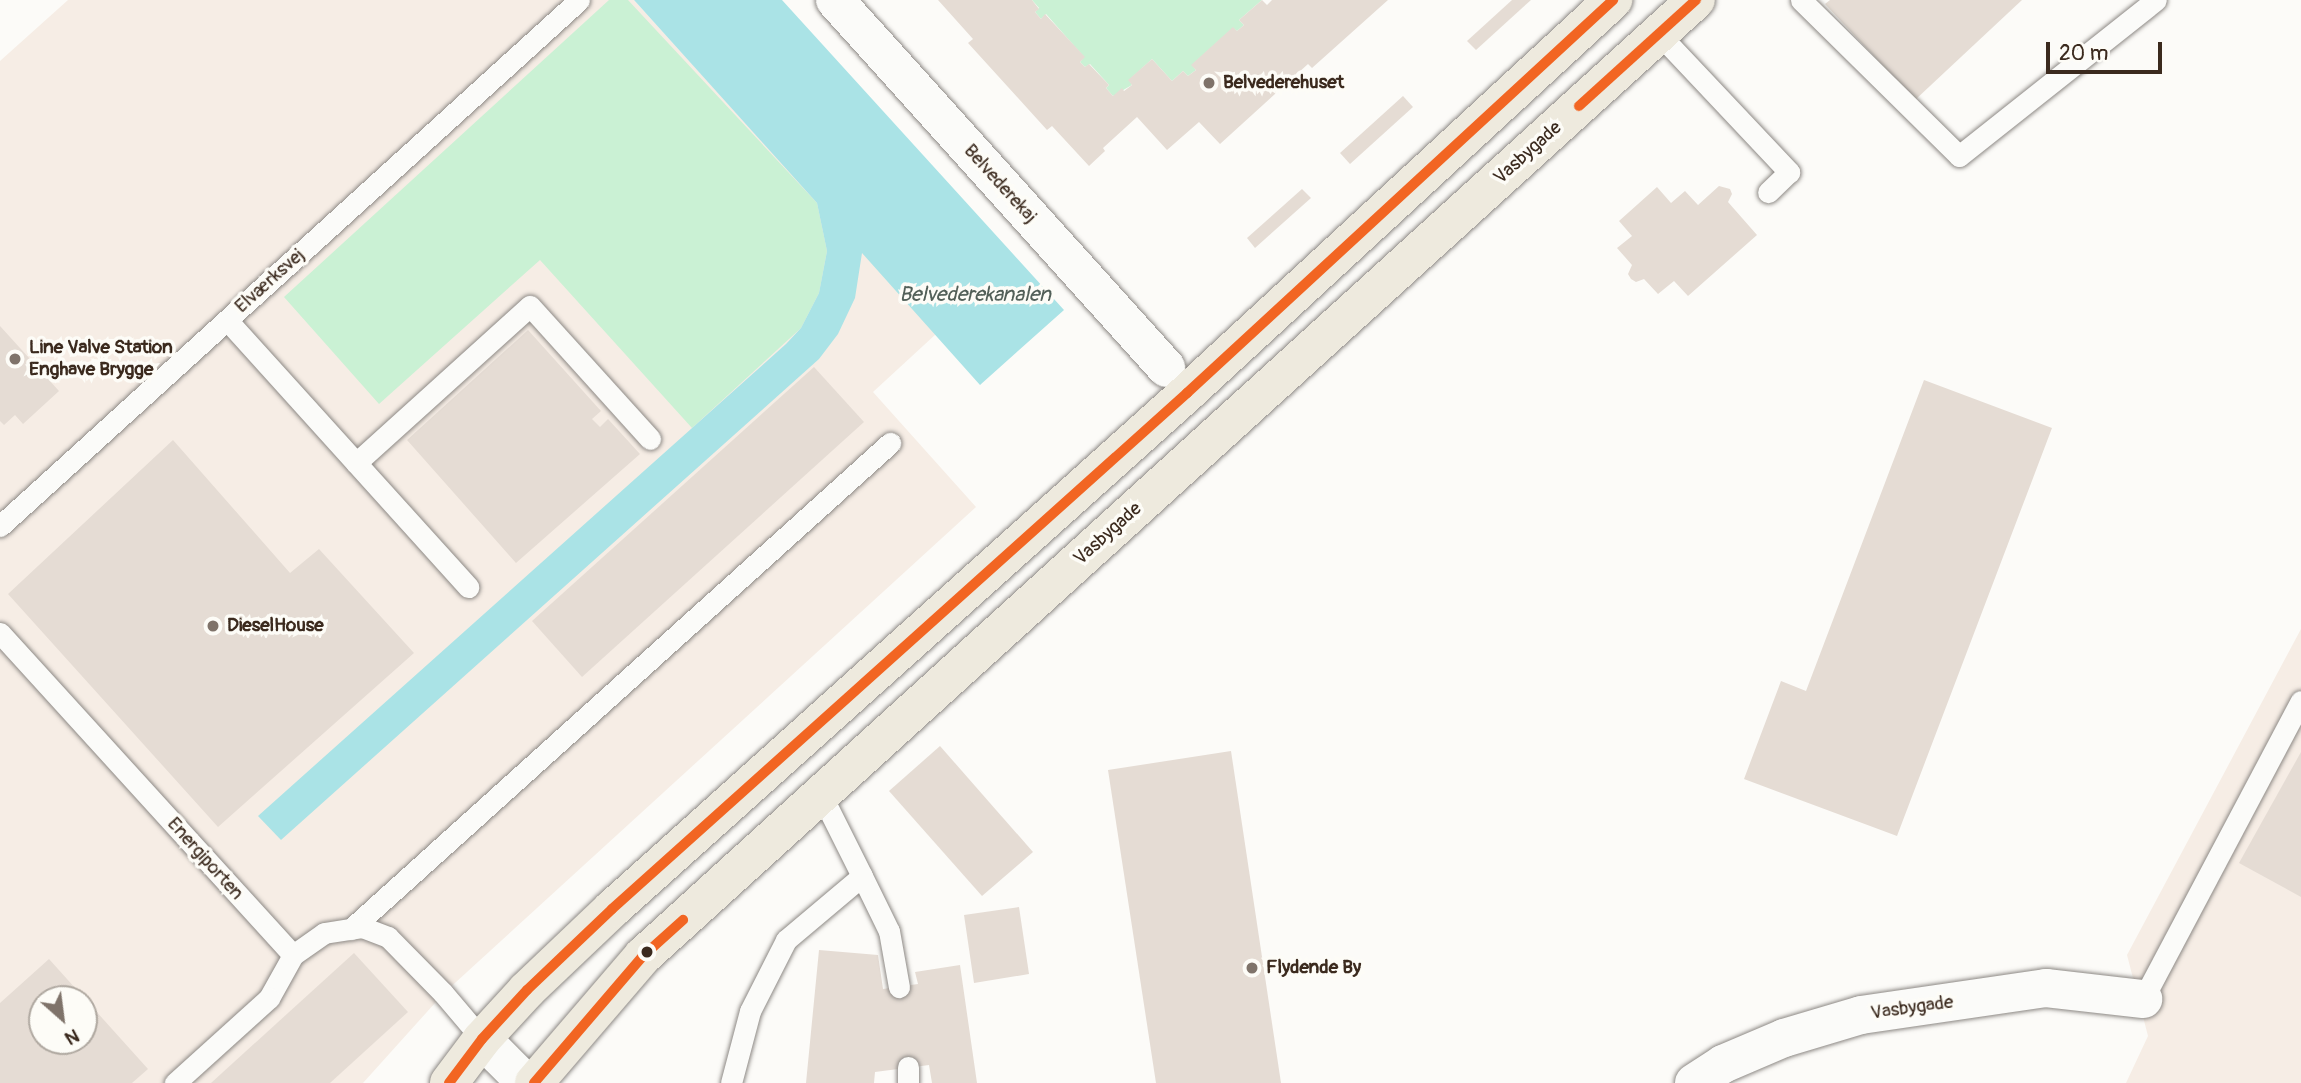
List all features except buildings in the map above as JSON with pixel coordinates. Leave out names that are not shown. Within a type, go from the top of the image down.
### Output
[{"type":"main road","points":[[449,1083],[482,1039],[527,990],[1176,380],[1613,0]]},
{"type":"main road","name":"Vasbygade","points":[[534,1083],[643,956],[1696,0]]},
{"type":"street","name":"Belvederekaj","points":[[835,0],[1176,380]]},
{"type":"street","name":"Vasbygade","points":[[1694,1083],[1723,1064],[1784,1038],[1861,1015],[2046,988],[2143,999]]},
{"type":"street","points":[[482,1039],[526,1083]]},
{"type":"lane","name":"Elværksvej","points":[[468,587],[227,320],[579,0]]},
{"type":"lane","points":[[1801,0],[1959,156],[2156,0]]},
{"type":"lane","points":[[1659,34],[1789,172],[1768,192]]},
{"type":"lane","points":[[356,463],[530,306],[650,439]]},
{"type":"lane","points":[[0,526],[227,320]]},
{"type":"lane","points":[[351,929],[890,443]]},
{"type":"lane","name":"Energiporten","points":[[0,633],[293,955]]},
{"type":"lane","points":[[2143,999],[2301,701]]},
{"type":"lane","points":[[821,794],[889,931],[899,987]]},
{"type":"lane","points":[[731,1083],[750,1012],[786,940],[862,876]]},
{"type":"lane","points":[[175,1083],[269,998],[293,955],[324,933],[362,927],[388,937],[443,993],[482,1039]]},
{"type":"shaded area","points":[[68,0],[634,0],[936,334],[873,392],[976,507],[444,993],[363,1083],[0,1083],[0,61]]},
{"type":"shaded area","points":[[2301,629],[2301,1083],[2126,1083],[2148,1036],[2127,955]]},
{"type":"green space","points":[[609,0],[628,0],[817,203],[827,251],[819,293],[801,328],[692,428],[540,260],[379,404],[284,297]]},
{"type":"green space","points":[[1032,0],[1262,0],[1239,20],[1244,25],[1237,31],[1233,28],[1192,65],[1196,70],[1188,76],[1183,71],[1172,81],[1152,59],[1129,80],[1132,85],[1113,96],[1106,88],[1109,85],[1090,64],[1085,67],[1080,62],[1084,57],[1046,14],[1041,19],[1035,12],[1039,8]]},
{"type":"water","name":"Belvederekanalen","points":[[634,0],[782,0],[1064,310],[980,385],[862,253],[855,298],[838,334],[819,359],[281,840],[258,816],[786,344],[801,328],[819,293],[827,251],[817,203]]},
{"type":"transit line","points":[[449,1083],[482,1039],[527,990],[612,909],[1187,393],[1613,0]]},
{"type":"transit line","points":[[1579,106],[1696,0]]},
{"type":"transit line","points":[[534,1083],[643,956],[683,920]]},
{"type":"place","name":"Belvederehuset","points":[[1209,83]]},
{"type":"place","name":"Line Valve Station Enghave Brygge","points":[[15,359]]},
{"type":"place","name":"DieselHouse","points":[[213,626]]},
{"type":"place","name":"Flydende By","points":[[1252,968]]}]
